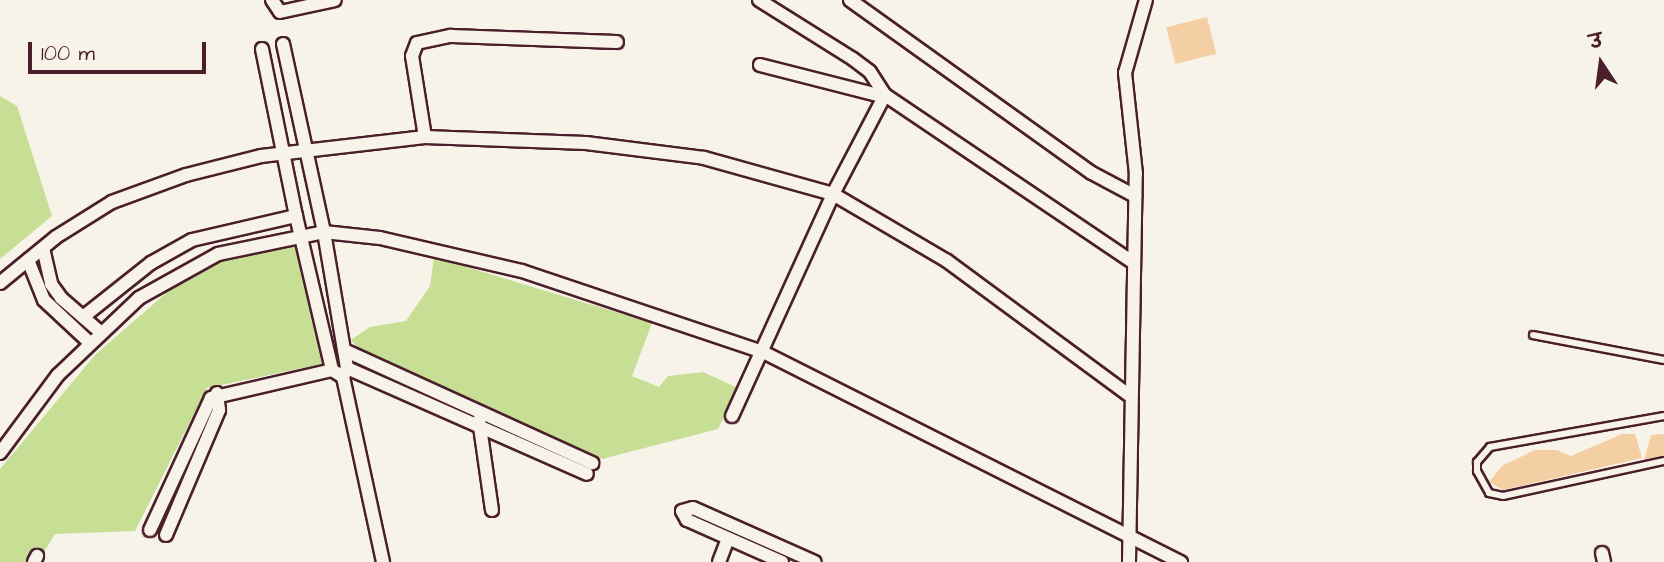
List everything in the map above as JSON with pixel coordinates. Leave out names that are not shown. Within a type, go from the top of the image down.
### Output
[{"type":"street","points":[[272,0],[280,12],[335,0]]},
{"type":"street","points":[[759,0],[870,72],[884,96]]},
{"type":"street","points":[[850,0],[1092,173],[1135,196]]},
{"type":"street","points":[[1129,562],[1135,137],[1125,74],[1146,0]]},
{"type":"street","points":[[425,137],[412,56],[417,43],[451,36],[618,42]]},
{"type":"street","points":[[283,44],[324,232],[344,350],[341,372]]},
{"type":"street","points":[[262,49],[296,216],[341,372],[383,562]]},
{"type":"street","points":[[760,65],[884,96],[1133,262]]},
{"type":"street","points":[[732,416],[833,194],[884,96]]},
{"type":"street","points":[[0,283],[43,248],[111,202],[186,175],[306,149],[425,137],[586,143],[704,158],[833,194],[947,261],[1130,396]]},
{"type":"street","points":[[83,317],[151,263],[192,240],[296,216]]},
{"type":"street","points":[[0,453],[28,410],[99,331],[139,298],[218,254],[324,232],[380,238],[522,271],[763,352],[1181,562]]},
{"type":"street","points":[[43,248],[51,284],[99,331]]},
{"type":"street","points":[[28,260],[44,300],[89,342]]},
{"type":"street","points":[[344,350],[479,419],[589,469]]},
{"type":"street","points":[[217,393],[341,372],[479,419]]},
{"type":"street","points":[[150,530],[217,393]]},
{"type":"street","points":[[166,536],[219,410],[217,393]]},
{"type":"street","points":[[479,419],[492,510]]},
{"type":"street","points":[[782,562],[687,520],[682,511],[693,508],[815,562]]},
{"type":"street","points":[[719,562],[728,539]]},
{"type":"lane","points":[[1534,335],[1664,360]]},
{"type":"lane","points":[[1664,416],[1490,447],[1477,462],[1477,471],[1489,493],[1503,496],[1664,461]]},
{"type":"green space","points":[[0,96],[17,106],[52,216],[0,259]]},
{"type":"green space","points":[[305,243],[331,362],[207,388],[135,531],[55,534],[38,562],[0,562],[0,469],[95,355],[196,267]]},
{"type":"green space","points":[[434,257],[652,323],[632,376],[659,387],[668,376],[703,372],[738,388],[718,429],[602,459],[364,354],[351,340],[370,327],[406,321],[430,286]]},
{"type":"building","points":[[1207,17],[1216,54],[1175,64],[1166,27]]},
{"type":"building","points":[[1622,434],[1635,434],[1642,458],[1503,490],[1489,482],[1502,466],[1535,450],[1557,450],[1571,456]]},
{"type":"building","points":[[1664,434],[1664,455],[1644,460],[1651,435]]}]
